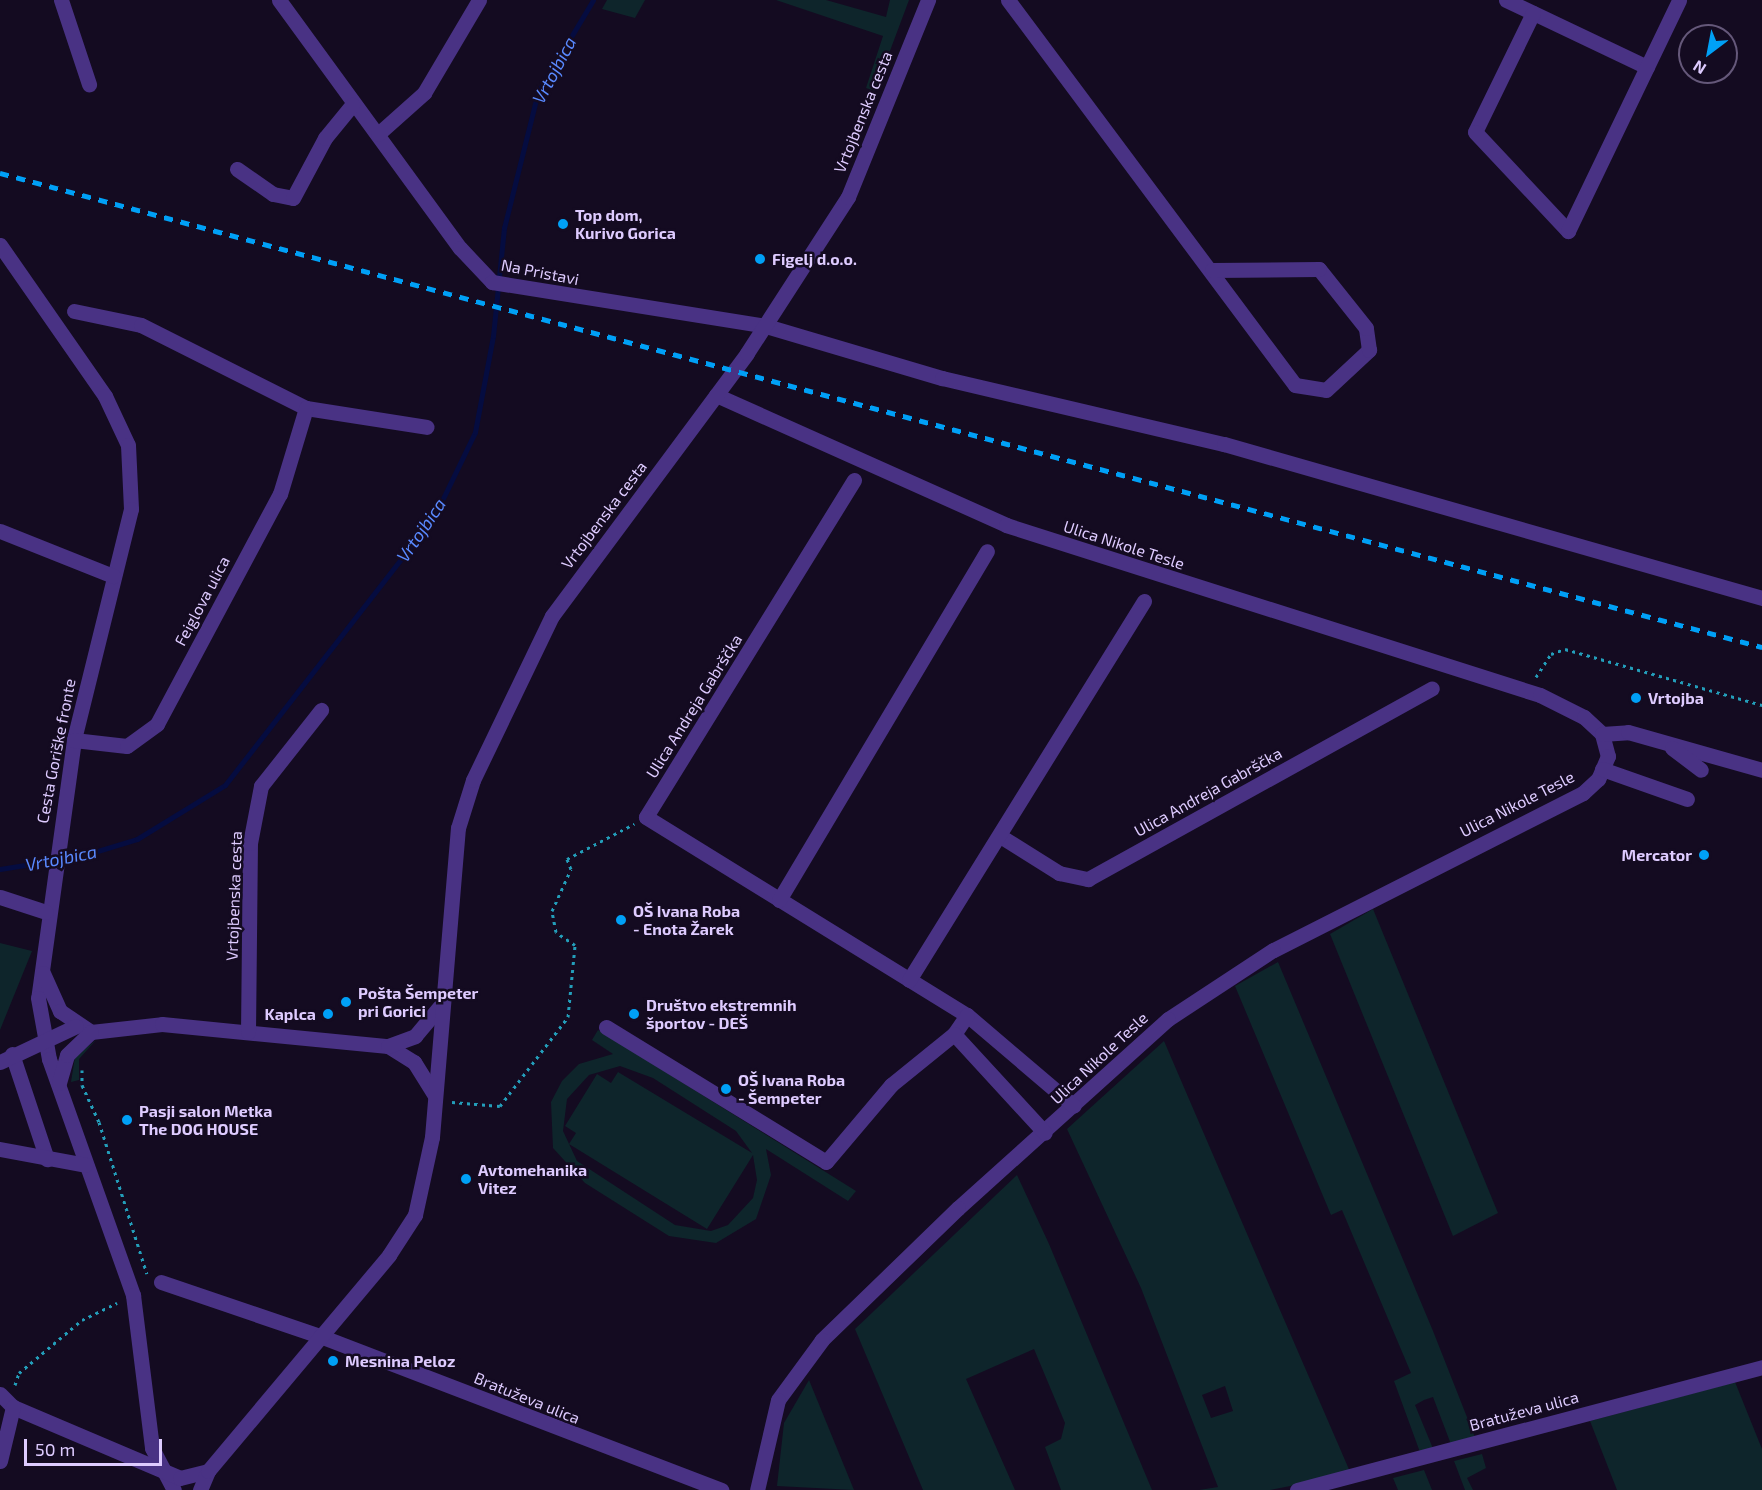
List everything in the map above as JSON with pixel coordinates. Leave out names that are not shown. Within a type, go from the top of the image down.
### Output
[{"type":"street","points":[[62,0],[89,84]]},
{"type":"street","name":"Na Pristavi","points":[[279,0],[352,105],[378,134],[479,273],[492,282],[515,288],[766,326],[942,378],[1224,444],[1762,598]]},
{"type":"street","points":[[378,134],[424,93],[479,0]]},
{"type":"street","name":"Vrtojbenska cesta","points":[[200,1490],[208,1471],[389,1255],[415,1215],[427,1174],[458,828],[493,734],[552,616],[766,326],[848,197],[928,0]]},
{"type":"street","points":[[1008,0],[1212,270],[1295,385],[1326,390],[1370,350],[1366,328],[1319,269],[1212,270]]},
{"type":"street","points":[[1506,0],[1647,67]]},
{"type":"street","points":[[1533,13],[1475,132],[1568,231],[1679,0]]},
{"type":"street","points":[[237,169],[273,194],[293,198],[325,138],[352,105]]},
{"type":"street","name":"Cesta Goriške fronte","points":[[3,253],[105,396],[128,446],[131,509],[74,740],[46,912],[42,971],[43,1038],[86,1165],[134,1295],[152,1448],[174,1490]]},
{"type":"street","points":[[74,311],[141,325],[306,408],[427,427]]},
{"type":"street","name":"Ulica Nikole Tesle","points":[[716,395],[1006,525],[1527,691],[1584,717],[1602,734]]},
{"type":"street","name":"Feiglova ulica","points":[[74,740],[127,746],[157,724],[280,494],[306,408]]},
{"type":"street","name":"Ulica Andreja Gabrščka","points":[[646,817],[854,480]]},
{"type":"street","points":[[0,531],[113,576]]},
{"type":"street","points":[[779,900],[987,550]]},
{"type":"street","points":[[909,980],[1144,601]]},
{"type":"street","name":"Ulica Andreja Gabrščka","points":[[1000,836],[1059,873],[1088,879],[1432,688]]},
{"type":"street","name":"Vrtojbenska cesta","points":[[248,1032],[250,843],[261,786],[321,710]]},
{"type":"street","points":[[1688,799],[1602,769],[1608,756],[1602,734],[1628,732],[1762,770]]},
{"type":"street","points":[[1664,743],[1701,770]]},
{"type":"street","name":"Ulica Nikole Tesle","points":[[757,1490],[778,1400],[822,1340],[958,1208],[1184,1007],[1366,900],[1583,793],[1602,769]]},
{"type":"street","points":[[646,817],[967,1015],[1074,1106]]},
{"type":"street","points":[[0,897],[46,912]]},
{"type":"street","points":[[42,971],[55,1005],[76,1026],[91,1032],[162,1024],[388,1046],[415,1036],[441,1005]]},
{"type":"street","points":[[606,1027],[826,1162],[891,1085],[954,1034],[967,1015]]},
{"type":"street","points":[[47,1159],[6,1058],[43,1038],[76,1026]]},
{"type":"street","points":[[59,1083],[67,1055],[91,1032]]},
{"type":"street","points":[[954,1034],[1045,1133]]},
{"type":"street","points":[[388,1046],[418,1066],[435,1098]]},
{"type":"street","points":[[0,1149],[86,1165]]},
{"type":"street","points":[[155,1280],[320,1336]]},
{"type":"street","name":"Bratuževa ulica","points":[[320,1336],[722,1490]]},
{"type":"street","name":"Bratuževa ulica","points":[[1297,1490],[1762,1367]]},
{"type":"street","points":[[0,1394],[13,1407],[162,1468],[180,1478],[208,1471]]},
{"type":"street","points":[[0,1461],[13,1407]]},
{"type":"path","points":[[1527,691],[1551,654],[1565,649],[1762,705]]},
{"type":"path","points":[[435,1098],[500,1106],[548,1043],[567,1017],[574,955],[575,945],[556,932],[552,910],[571,869],[567,859],[646,817]]},
{"type":"path","points":[[83,1064],[82,1085],[99,1122],[155,1280]]},
{"type":"path","points":[[13,1407],[19,1373],[82,1320],[134,1295]]},
{"type":"green space","points":[[607,0],[645,0],[635,18],[602,9]]},
{"type":"green space","points":[[776,0],[826,0],[886,17],[890,0],[909,0],[875,91],[866,88],[883,36]]},
{"type":"green space","points":[[1373,909],[1498,1213],[1453,1236],[1330,934]]},
{"type":"green space","points":[[0,943],[32,951],[0,1030]]},
{"type":"green space","points":[[1278,962],[1433,1331],[1476,1440],[1452,1447],[1433,1397],[1415,1405],[1434,1451],[1421,1455],[1394,1381],[1411,1373],[1342,1210],[1331,1215],[1235,986]]},
{"type":"green space","points":[[598,1030],[856,1191],[848,1201],[766,1149],[771,1175],[756,1219],[716,1243],[669,1236],[585,1183],[553,1148],[551,1102],[562,1081],[579,1064],[613,1054],[592,1040]],"holes":[[[620,1066],[653,1078],[736,1131],[752,1153],[618,1072],[611,1083],[597,1074],[565,1126],[576,1133],[569,1144],[563,1131],[567,1099],[589,1075]],[[569,1144],[707,1229],[753,1155],[757,1180],[753,1198],[728,1225],[711,1231],[675,1225],[577,1161]]]},
{"type":"green space","points":[[96,1040],[79,1059],[79,1080],[71,1082],[75,1057]]},
{"type":"green space","points":[[1164,1041],[1351,1474],[1270,1490],[1199,1490],[1218,1487],[1141,1288],[1067,1129]],"holes":[[[1225,1386],[1233,1411],[1211,1418],[1202,1395]]]},
{"type":"green space","points":[[1017,1175],[1049,1244],[1152,1490],[1061,1490],[1045,1447],[1061,1439],[1065,1423],[1034,1349],[966,1379],[1015,1490],[923,1490],[855,1329]]},
{"type":"green space","points":[[809,1380],[854,1490],[777,1486],[784,1423]]},
{"type":"green space","points":[[1735,1382],[1762,1449],[1762,1490],[1617,1490],[1590,1421]]},
{"type":"green space","points":[[1482,1454],[1486,1468],[1467,1478],[1473,1490],[1465,1490],[1454,1461]]},
{"type":"green space","points":[[1424,1470],[1432,1490],[1398,1490],[1393,1478]]},
{"type":"waterway","name":"Vrtojbica","points":[[0,869],[81,856],[137,839],[225,785],[434,517],[475,432],[493,336],[504,228],[538,92],[593,0]]},
{"type":"railway","points":[[0,173],[1762,647]]},
{"type":"place","name":"Top dom, Kurivo Gorica","points":[[563,224]]},
{"type":"place","name":"Figelj d.o.o.","points":[[760,259]]},
{"type":"place","name":"Vrtojba","points":[[1636,698]]},
{"type":"place","name":"Mercator","points":[[1704,855]]},
{"type":"place","name":"OŠ Ivana Roba - Enota Žarek","points":[[621,920]]},
{"type":"place","name":"Pošta Šempeter pri Gorici","points":[[346,1002]]},
{"type":"place","name":"Kaplca","points":[[328,1014]]},
{"type":"place","name":"Društvo ekstremnih športov - DEŠ","points":[[634,1014]]},
{"type":"place","name":"OŠ Ivana Roba - Šempeter","points":[[726,1089]]},
{"type":"place","name":"Pasji salon Metka The DOG HOUSE","points":[[127,1120]]},
{"type":"place","name":"Avtomehanika Vitez","points":[[466,1179]]},
{"type":"place","name":"Mesnina Peloz","points":[[333,1361]]}]
